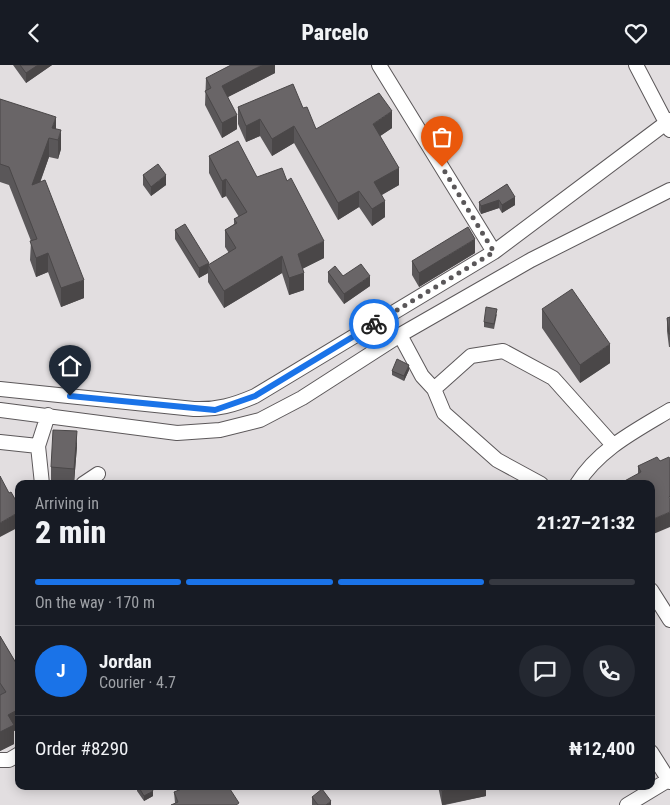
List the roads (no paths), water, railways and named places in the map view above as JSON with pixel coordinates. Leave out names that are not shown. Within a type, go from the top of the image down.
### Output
[{"type":"street","points":[[379,65],[494,252]]},
{"type":"street","points":[[0,389],[215,410],[255,396],[494,252],[669,125],[636,65]]},
{"type":"street","points":[[0,410],[177,433],[220,430],[260,420],[302,398],[400,335],[531,260],[670,190]]},
{"type":"street","points":[[400,335],[422,375],[434,389],[444,413],[497,460],[534,480]]},
{"type":"street","points":[[434,389],[471,356],[503,351],[553,378],[613,445]]},
{"type":"street","points":[[235,404],[240,425]]},
{"type":"street","points":[[580,480],[590,465],[613,445],[670,410]]},
{"type":"street","points":[[41,480],[38,446],[48,415]]},
{"type":"street","points":[[0,442],[38,446]]},
{"type":"street","points":[[89,480],[98,474]]},
{"type":"street","points":[[655,596],[670,620]]},
{"type":"street","points":[[0,761],[15,756]]},
{"type":"street","points":[[655,758],[669,780],[655,788]]},
{"type":"street","points":[[627,805],[652,790]]}]
